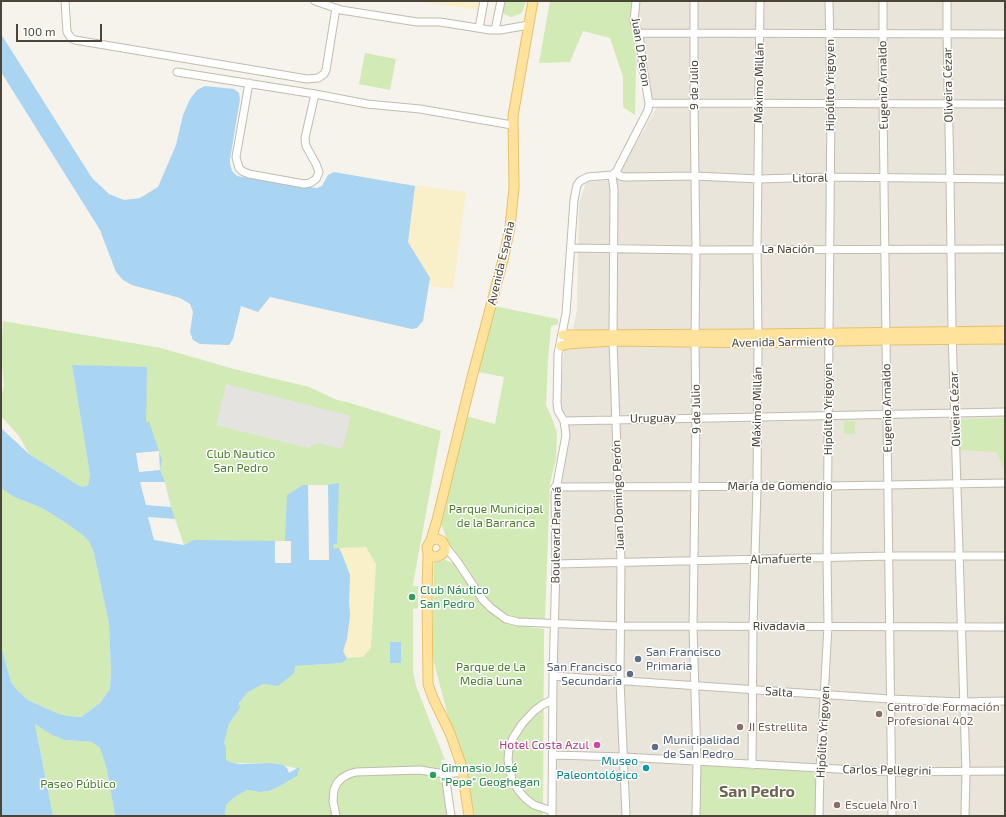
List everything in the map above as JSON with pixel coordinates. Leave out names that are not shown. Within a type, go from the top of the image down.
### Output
[{"type":"main road","name":"Avenida España","points":[[433,557],[445,551],[439,542],[437,520],[510,227],[514,188],[512,125],[533,1]]},
{"type":"main road","name":"Avenida Sarmiento","points":[[563,335],[613,338],[758,339],[952,335],[1005,331]]},
{"type":"main road","name":"Avenida Sarmiento","points":[[952,335],[1005,339]]},
{"type":"main road","name":"Avenida Sarmiento","points":[[561,346],[613,338]]},
{"type":"main road","name":"Avenida España","points":[[439,542],[427,547],[433,557],[426,594],[428,684],[456,748],[462,772],[469,816]]},
{"type":"street","points":[[65,1],[67,32],[71,38],[75,40],[307,79],[318,78],[324,74],[326,70],[336,8]]},
{"type":"street","points":[[315,1],[342,10],[417,22],[440,22],[495,30],[529,25]]},
{"type":"street","points":[[479,28],[484,1]]},
{"type":"street","points":[[495,30],[501,1]]},
{"type":"street","name":"Juan D Peron","points":[[636,1],[634,20],[639,33],[649,103]]},
{"type":"street","name":"9 de Julio","points":[[694,1],[696,487],[693,626],[697,761],[696,816]]},
{"type":"street","name":"Máximo Millán","points":[[752,765],[753,626],[757,487],[757,249],[760,1]]},
{"type":"street","name":"Hipólito Yrigoyen","points":[[820,816],[820,769],[828,626],[828,337],[831,104],[829,1]]},
{"type":"street","name":"Eugenio Arnaldo","points":[[883,1],[882,34],[892,816]]},
{"type":"street","name":"Oliveira Cézar","points":[[947,1],[950,249],[956,412],[960,626],[966,771],[965,816]]},
{"type":"street","points":[[639,33],[1005,34]]},
{"type":"street","points":[[177,72],[315,94],[367,104],[420,109],[512,125]]},
{"type":"street","points":[[249,83],[236,157],[239,168],[249,174],[304,184],[310,183],[316,179],[319,172],[306,146],[305,138],[315,94]]},
{"type":"street","points":[[614,173],[646,115],[649,103],[1005,104]]},
{"type":"street","name":"Litoral","points":[[614,173],[625,177],[695,176],[758,179],[830,177],[1005,179]]},
{"type":"street","name":"Boulevard Paraná","points":[[552,813],[552,700],[556,564],[555,488],[565,442],[566,427],[558,411],[557,403],[558,354],[561,346],[566,313],[574,200],[577,185],[584,178],[614,173]]},
{"type":"street","name":"Juan Domingo Perón","points":[[614,173],[613,338],[617,487],[621,562],[620,681],[626,816]]},
{"type":"street","name":"La Nación","points":[[571,248],[696,250],[1005,249]]},
{"type":"street","name":"Uruguay","points":[[564,421],[696,417],[1005,412]]},
{"type":"street","name":"María de Gomendio","points":[[555,488],[757,487],[1005,483]]},
{"type":"street","points":[[439,542],[457,561]]},
{"type":"street","points":[[433,557],[447,556],[457,561]]},
{"type":"street","name":"Almafuerte","points":[[556,564],[889,556],[1005,556]]},
{"type":"street","name":"Rivadavia","points":[[457,561],[484,600],[506,619],[518,622],[620,626],[1005,627]]},
{"type":"street","name":"Salta","points":[[553,676],[695,687],[890,699],[963,702],[1005,701]]},
{"type":"street","points":[[552,700],[534,711],[522,724],[513,738],[508,760],[512,780],[518,790],[534,805],[552,813]]},
{"type":"street","name":"Carlos Pellegrini","points":[[553,755],[624,757],[891,772],[1005,771]]},
{"type":"street","points":[[336,816],[333,801],[334,790],[337,783],[349,774],[356,772],[420,770],[445,774],[462,772]]},
{"type":"street","points":[[445,774],[451,816]]},
{"type":"shaded area","points":[[639,1],[1005,1],[1005,330],[578,332],[573,328],[577,310],[579,204],[586,182],[615,180],[657,107],[636,67],[635,34]]},
{"type":"shaded area","points":[[1005,343],[1005,816],[553,816],[558,754],[554,699],[556,624],[560,561],[559,485],[568,450],[569,422],[567,416],[561,410],[560,401],[564,350],[571,347],[616,345]]},
{"type":"shaded area","points":[[226,384],[351,416],[342,449],[317,443],[308,448],[216,425]]},
{"type":"green space","points":[[501,1],[526,1],[523,11],[520,14],[511,17],[504,14],[500,5]]},
{"type":"green space","points":[[550,1],[633,1],[631,25],[632,31],[635,34],[635,115],[623,107],[623,77],[610,38],[583,31],[570,62],[539,63]]},
{"type":"green space","points":[[365,53],[396,59],[390,90],[359,84]]},
{"type":"green space","name":"Parque Municipal de la Barranca","points":[[494,306],[558,319],[558,324],[551,326],[546,405],[557,433],[556,459],[550,483],[545,620],[520,619],[500,612],[488,599],[447,540],[440,520],[466,416],[495,424],[504,377],[478,372]]},
{"type":"green space","name":"Club Nautico San Pedro","points":[[3,321],[161,348],[234,369],[309,387],[337,400],[441,431],[413,584],[413,586],[418,586],[418,608],[413,609],[413,671],[416,686],[445,760],[441,760],[447,778],[449,816],[225,816],[226,805],[235,797],[247,790],[260,792],[269,791],[280,786],[300,769],[271,763],[233,763],[226,760],[226,747],[224,743],[229,724],[238,711],[240,702],[247,693],[263,684],[278,685],[287,679],[294,666],[342,663],[347,659],[343,651],[347,639],[350,575],[344,557],[338,549],[329,560],[180,557],[72,365],[90,475],[88,485],[83,487],[78,485],[29,454],[19,436],[1,416],[1,397],[4,386],[1,352]]},
{"type":"green space","points":[[1005,418],[1005,471],[996,452],[959,450],[959,419]]},
{"type":"green space","points":[[844,421],[855,421],[855,434],[844,434]]},
{"type":"green space","points":[[1,488],[14,497],[40,507],[63,521],[84,536],[90,543],[94,553],[109,624],[111,670],[110,689],[100,703],[81,717],[59,714],[28,700],[11,682],[1,646]]},
{"type":"green space","name":"Parque de La Media Luna","points":[[445,560],[456,564],[485,607],[507,624],[544,629],[543,816],[475,816],[465,765],[449,720],[432,655],[434,563]]},
{"type":"green space","name":"Paseo Público","points":[[35,723],[52,735],[64,740],[92,742],[100,748],[107,770],[115,816],[53,816]]},
{"type":"green space","points":[[700,765],[812,772],[816,780],[816,816],[700,816]]},
{"type":"sand","points":[[414,1],[480,1],[478,10]]},
{"type":"sand","points":[[343,176],[466,192],[453,289],[431,286],[409,248]]},
{"type":"sand","points":[[366,547],[376,564],[371,648],[363,657],[347,658],[343,651],[347,639],[350,615],[350,575],[339,548]]},
{"type":"water","points":[[1,34],[92,178],[109,194],[124,200],[140,198],[158,187],[176,145],[183,115],[190,99],[197,90],[205,86],[234,89],[239,93],[240,99],[230,159],[232,171],[237,176],[317,188],[322,186],[328,175],[334,172],[415,186],[408,242],[430,278],[423,321],[417,328],[412,329],[270,297],[258,312],[241,306],[233,339],[229,345],[200,344],[193,340],[190,332],[193,312],[190,304],[180,298],[132,285],[123,280],[116,272],[100,230],[1,72]]},
{"type":"water","points":[[72,365],[147,367],[146,423],[149,421],[162,460],[160,470],[184,545],[194,540],[285,541],[287,495],[303,485],[328,485],[339,483],[337,544],[334,544],[333,547],[335,549],[339,548],[350,575],[350,615],[347,639],[343,651],[347,659],[342,663],[295,666],[294,673],[278,686],[263,684],[247,693],[239,703],[240,707],[229,724],[224,743],[226,747],[226,760],[239,764],[271,763],[283,765],[287,768],[289,773],[299,767],[300,769],[298,771],[298,775],[269,791],[260,792],[247,790],[235,797],[226,805],[225,816],[115,816],[107,770],[100,748],[92,742],[64,740],[52,735],[35,724],[53,816],[1,816],[1,646],[11,682],[17,690],[28,700],[59,714],[81,717],[100,703],[110,689],[111,670],[109,624],[94,553],[90,543],[84,536],[63,521],[40,507],[14,497],[1,488],[1,428],[29,454],[78,485],[83,487],[88,485],[90,475]]},
{"type":"water","points":[[390,642],[401,642],[401,663],[390,663]]},
{"type":"pier","points":[[159,451],[160,470],[139,472],[136,453]]},
{"type":"pier","points":[[140,482],[165,482],[171,507],[146,505]]},
{"type":"pier","points":[[308,485],[328,485],[329,560],[309,560]]},
{"type":"pier","points":[[148,517],[175,519],[184,545],[154,540]]},
{"type":"pier","points":[[275,541],[291,541],[291,563],[275,563]]},
{"type":"place","name":"Club Náutico San Pedro","points":[[412,597]]},
{"type":"place","name":"San Francisco Primaria","points":[[638,659]]},
{"type":"place","name":"San Francisco Secundaria","points":[[630,674]]},
{"type":"place","name":"Centro de Formación Profesional 402","points":[[879,714]]},
{"type":"place","name":"JI Estrellita","points":[[740,727]]},
{"type":"place","name":"Hotel Costa Azul","points":[[597,745]]},
{"type":"place","name":"Municipalidad de San Pedro","points":[[655,747]]},
{"type":"place","name":"Museo Paleontológico","points":[[646,768]]},
{"type":"place","name":"Gimnasio José \"Pepe\" Geoghegan","points":[[433,775]]},
{"type":"place","name":"Escuela Nro 1","points":[[837,805]]},
{"type":"district","name":"San Pedro","points":[[757,792]]}]
